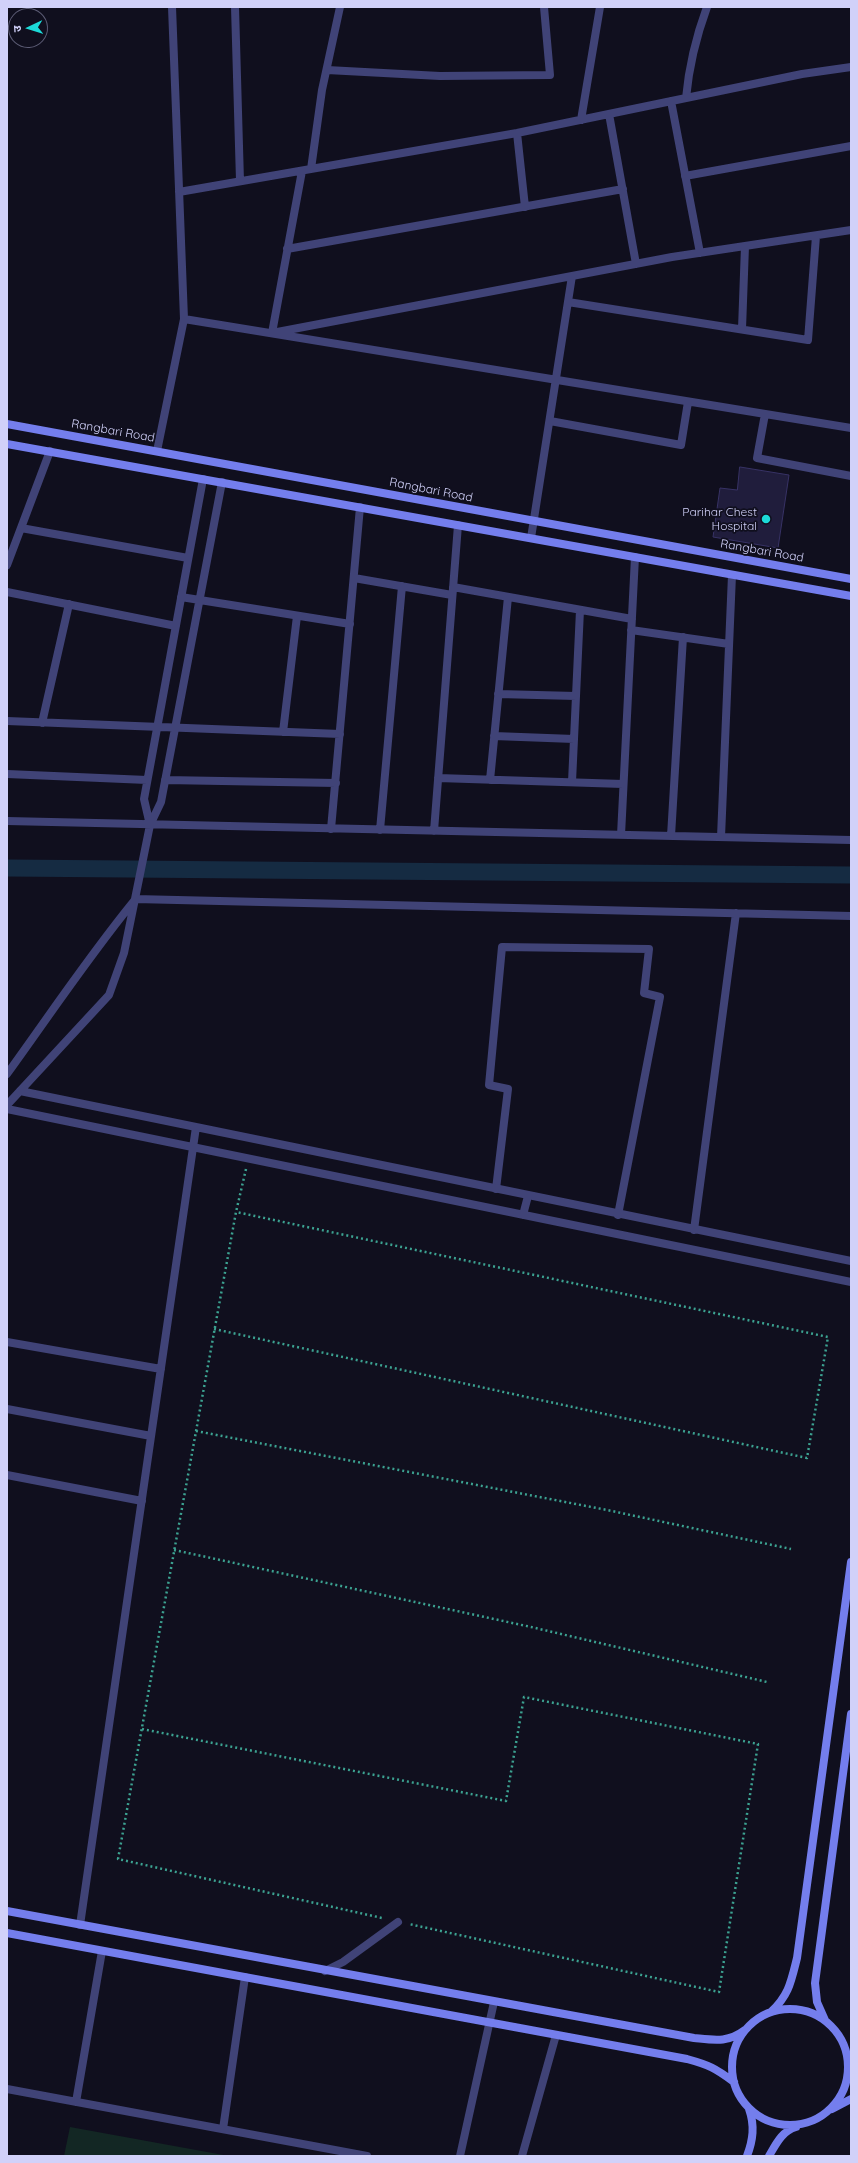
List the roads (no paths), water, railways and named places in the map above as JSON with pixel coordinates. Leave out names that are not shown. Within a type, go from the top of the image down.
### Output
[{"type":"street","points":[[157,451],[184,319],[172,7]]},
{"type":"street","points":[[235,7],[240,181]]},
{"type":"street","points":[[311,169],[317,124],[340,7]]},
{"type":"street","points":[[327,70],[440,76],[550,75],[544,7]]},
{"type":"street","points":[[581,120],[600,7]]},
{"type":"street","points":[[686,98],[688,73],[699,29],[707,7]]},
{"type":"street","points":[[179,192],[517,133],[802,74],[851,67]]},
{"type":"street","points":[[671,101],[700,253]]},
{"type":"street","points":[[609,114],[636,264]]},
{"type":"street","points":[[517,133],[525,207]]},
{"type":"street","points":[[685,176],[851,146]]},
{"type":"street","points":[[272,333],[302,171]]},
{"type":"street","points":[[287,249],[623,190]]},
{"type":"street","points":[[272,333],[636,264],[851,230]]},
{"type":"street","points":[[568,302],[808,340],[816,236]]},
{"type":"street","points":[[742,330],[745,246]]},
{"type":"street","points":[[531,538],[572,276]]},
{"type":"street","points":[[184,319],[851,428]]},
{"type":"street","points":[[550,421],[681,445],[688,402]]},
{"type":"street","points":[[765,414],[757,458],[851,476]]},
{"type":"street","name":"Rangbari Road","points":[[7,424],[851,579]]},
{"type":"street","points":[[7,444],[203,478],[851,596]]},
{"type":"street","points":[[7,565],[50,451]]},
{"type":"street","points":[[150,825],[144,799],[203,478]]},
{"type":"street","points":[[7,1105],[109,995],[124,953],[146,841],[150,825],[160,802],[165,780],[222,482]]},
{"type":"street","points":[[332,829],[360,507]]},
{"type":"street","points":[[434,831],[458,525]]},
{"type":"street","points":[[21,528],[188,558]]},
{"type":"street","points":[[621,835],[635,557]]},
{"type":"street","points":[[721,838],[732,575]]},
{"type":"street","points":[[354,578],[402,586],[508,597],[632,619]]},
{"type":"street","points":[[380,830],[402,586]]},
{"type":"street","points":[[7,592],[176,626]]},
{"type":"street","points":[[181,597],[350,624]]},
{"type":"street","points":[[490,780],[508,597]]},
{"type":"street","points":[[42,723],[69,604]]},
{"type":"street","points":[[572,782],[580,610]]},
{"type":"street","points":[[283,732],[297,616]]},
{"type":"street","points":[[631,630],[729,644]]},
{"type":"street","points":[[671,836],[683,637]]},
{"type":"street","points":[[498,694],[576,696]]},
{"type":"street","points":[[7,721],[174,729],[340,734]]},
{"type":"street","points":[[494,736],[574,739]]},
{"type":"street","points":[[7,774],[147,780]]},
{"type":"street","points":[[438,778],[623,784]]},
{"type":"street","points":[[165,780],[336,783]]},
{"type":"street","points":[[7,821],[851,840]]},
{"type":"street","points":[[135,899],[851,916]]},
{"type":"street","points":[[7,1074],[71,986],[96,946],[135,899]]},
{"type":"street","points":[[694,1230],[736,913]]},
{"type":"street","points":[[496,1189],[508,1089],[489,1085],[502,947],[649,949],[644,993],[660,997],[618,1214]]},
{"type":"street","points":[[20,1091],[851,1261]]},
{"type":"street","points":[[7,1109],[851,1282]]},
{"type":"street","points":[[80,1925],[196,1127]]},
{"type":"street","points":[[523,1215],[528,1196]]},
{"type":"street","points":[[7,1342],[161,1369]]},
{"type":"street","points":[[7,1409],[151,1436]]},
{"type":"street","points":[[7,1474],[142,1501]]},
{"type":"street","points":[[771,2012],[783,2000],[791,1982],[797,1958],[851,1562]]},
{"type":"street","points":[[825,2020],[817,2002],[815,1983],[851,1714]]},
{"type":"street","points":[[7,1911],[694,2038],[724,2041],[736,2037],[761,2016],[785,2009],[799,2009],[812,2013],[825,2020],[836,2031],[851,2053]]},
{"type":"street","points":[[325,1971],[343,1962],[398,1922]]},
{"type":"street","points":[[7,1933],[556,2035],[708,2065],[720,2071],[734,2082]]},
{"type":"street","points":[[76,2102],[102,1951]]},
{"type":"street","points":[[223,2129],[245,1978]]},
{"type":"street","points":[[460,2156],[494,2002]]},
{"type":"street","points":[[745,2030],[734,2052],[732,2064],[734,2082],[740,2097],[750,2109],[761,2118],[774,2124],[788,2126],[802,2125]]},
{"type":"street","points":[[522,2156],[556,2035]]},
{"type":"street","points":[[831,2110],[844,2091],[849,2068],[845,2046]]},
{"type":"street","points":[[7,2089],[223,2129],[324,2152],[367,2156]]},
{"type":"street","points":[[769,2156],[778,2139],[790,2128],[818,2119],[851,2099]]},
{"type":"street","points":[[747,2156],[752,2138],[754,2122],[750,2109]]},
{"type":"waterway","points":[[7,868],[851,875]]},
{"type":"place","name":"Parihar Chest Hospital","points":[[766,519]]}]
